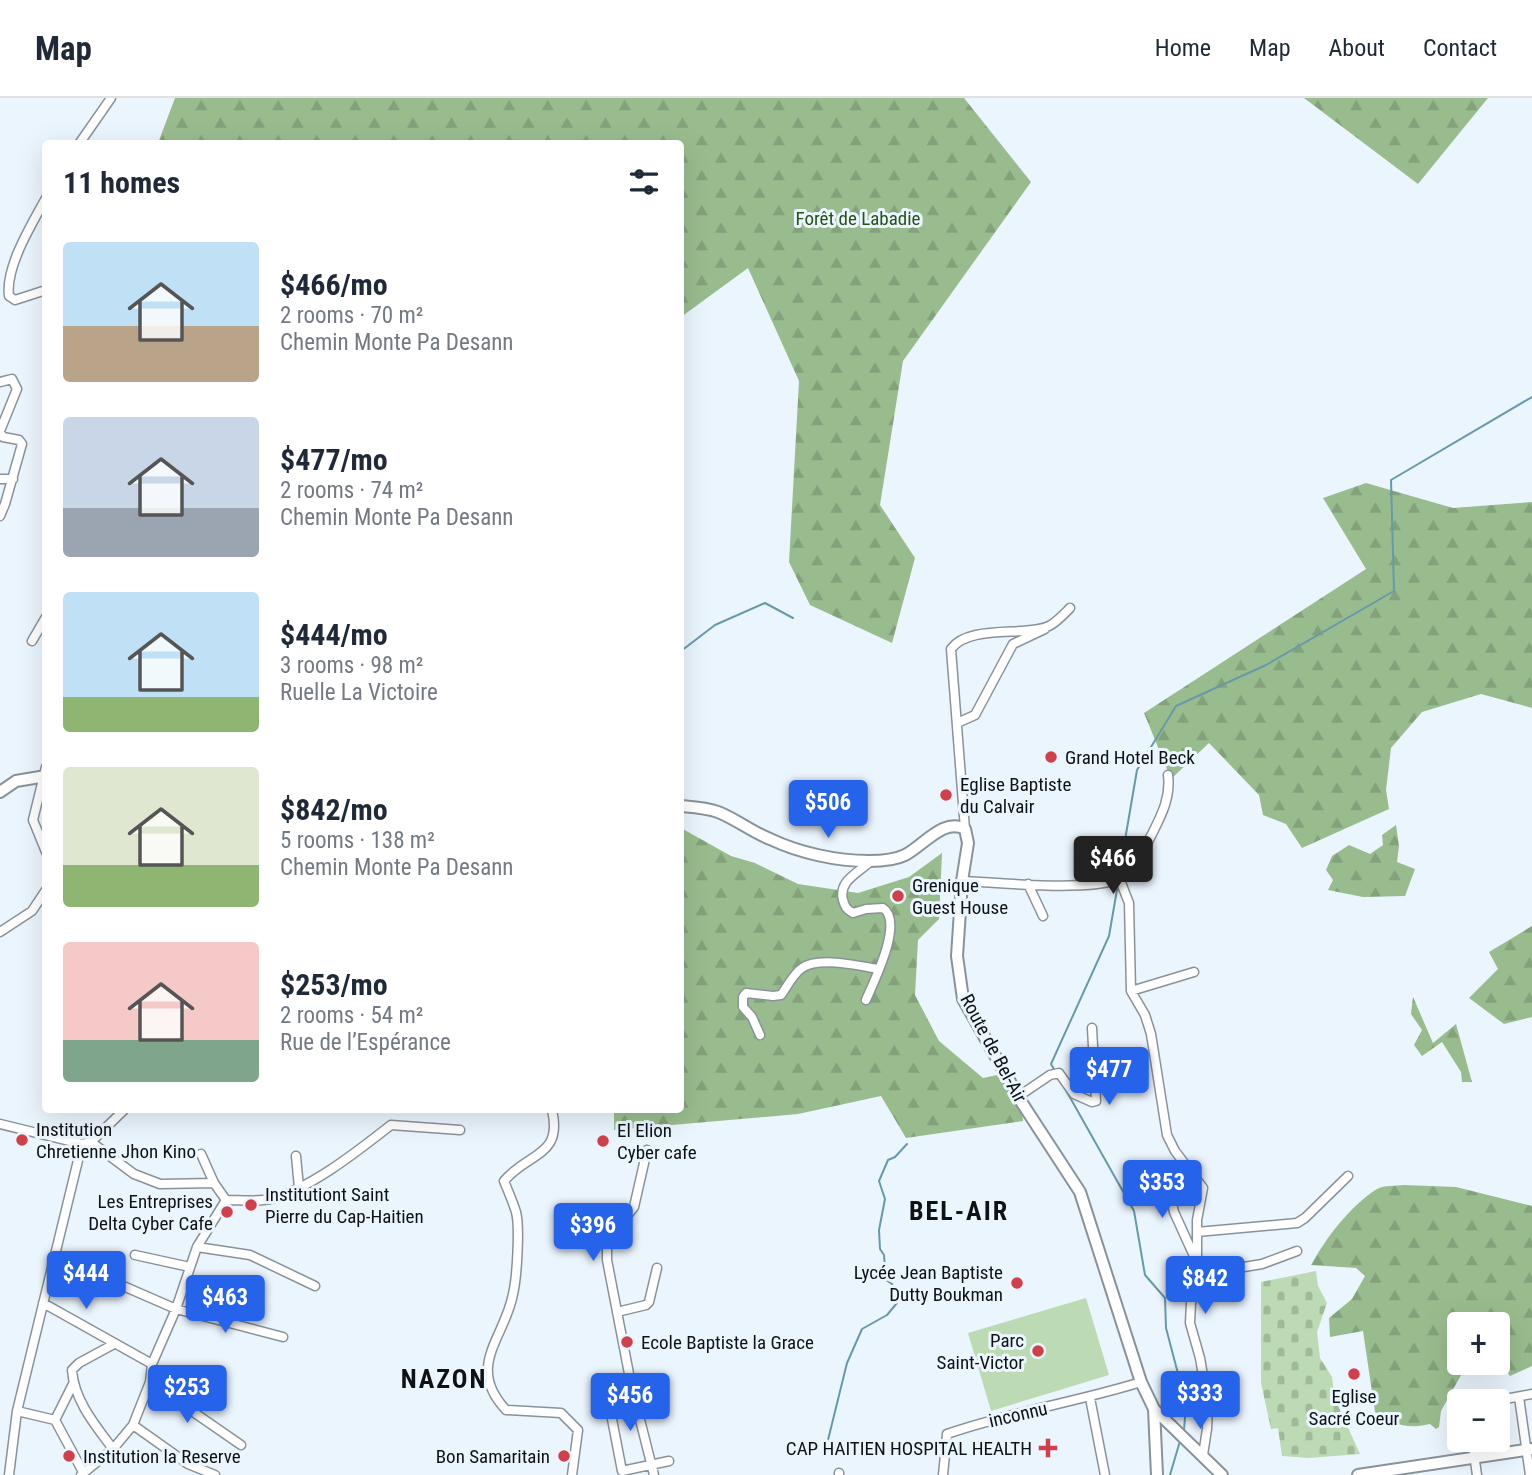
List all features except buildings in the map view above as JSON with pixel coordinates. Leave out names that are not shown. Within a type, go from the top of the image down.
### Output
[{"type":"street","points":[[82,140],[111,98]]},
{"type":"street","points":[[42,206],[16,258],[8,285],[9,296],[15,300],[42,291]]},
{"type":"street","points":[[0,382],[12,379],[18,389],[0,432],[3,437],[22,442],[0,516]]},
{"type":"street","points":[[0,479],[13,479]]},
{"type":"street","points":[[957,723],[975,715],[1013,644],[1048,627],[1070,608]]},
{"type":"street","points":[[32,641],[42,624]]},
{"type":"street","points":[[965,829],[952,646],[960,640],[988,633],[1048,627]]},
{"type":"street","points":[[0,792],[16,782],[42,774]]},
{"type":"street","points":[[962,881],[1094,885],[1119,880],[1134,870],[1159,821],[1169,795],[1168,775]]},
{"type":"street","points":[[42,785],[33,820],[42,842]]},
{"type":"street","points":[[684,806],[717,811],[770,839],[806,852],[871,862],[903,857],[938,831],[951,825],[959,825],[965,829]]},
{"type":"street","name":"Route de Bel-Air","points":[[965,829],[968,843],[962,881],[957,956],[962,999],[1018,1096],[1080,1192],[1141,1382],[1154,1409],[1222,1475]]},
{"type":"street","points":[[1110,855],[1129,903],[1130,991],[1145,1015],[1151,1034],[1167,1135],[1175,1152],[1203,1188],[1197,1232],[1197,1275],[1190,1323],[1200,1358],[1208,1405],[1203,1455]]},
{"type":"street","points":[[866,1000],[891,929],[890,913],[883,908],[853,913],[845,906],[841,892],[842,886],[871,862]]},
{"type":"street","points":[[1028,884],[1043,916]]},
{"type":"street","points":[[0,932],[32,911],[42,896]]},
{"type":"street","points":[[760,1035],[752,1017],[743,1007],[743,997],[747,993],[780,995],[800,969],[811,965],[830,962],[879,969]]},
{"type":"street","points":[[1130,991],[1194,972]]},
{"type":"street","points":[[1018,1096],[1057,1073],[1074,1094],[1092,1102],[1096,1101],[1092,1028]]},
{"type":"street","points":[[9,1475],[18,1411],[53,1260],[87,1143],[121,1113]]},
{"type":"street","points":[[552,1113],[555,1131],[550,1146],[517,1168],[504,1181],[517,1214],[513,1294],[504,1324],[487,1360],[494,1393],[506,1410],[561,1413],[578,1430],[572,1475]]},
{"type":"street","points":[[0,1124],[87,1143],[134,1174],[160,1184],[214,1183]]},
{"type":"street","points":[[226,1200],[267,1200],[299,1188],[360,1149],[391,1125],[460,1130]]},
{"type":"street","points":[[647,1150],[634,1207],[607,1241],[607,1260],[631,1384],[654,1475]]},
{"type":"street","points":[[201,1154],[214,1183],[226,1200]]},
{"type":"street","points":[[296,1156],[299,1188]]},
{"type":"street","points":[[1165,1170],[1174,1212],[1196,1259]]},
{"type":"street","points":[[1197,1232],[1297,1223],[1305,1219],[1348,1176]]},
{"type":"street","points":[[18,1411],[55,1420],[82,1474],[113,1448],[133,1425],[150,1382],[152,1364],[176,1308],[197,1247],[226,1200]]},
{"type":"street","points":[[197,1247],[250,1255],[315,1286]]},
{"type":"street","points":[[1197,1275],[1262,1264],[1297,1251]]},
{"type":"street","points":[[135,1255],[190,1267]]},
{"type":"street","points":[[53,1260],[176,1308],[283,1337]]},
{"type":"street","points":[[617,1312],[649,1302],[657,1268]]},
{"type":"street","points":[[43,1303],[152,1364]]},
{"type":"street","points":[[113,1448],[91,1419],[73,1384],[72,1370],[79,1363],[114,1344]]},
{"type":"street","points":[[150,1382],[242,1445]]},
{"type":"street","name":"inconnu","points":[[943,1475],[947,1434],[988,1420],[1090,1398],[1141,1382]]},
{"type":"street","points":[[55,1420],[73,1384]]},
{"type":"street","points":[[1510,1398],[1532,1394]]},
{"type":"street","points":[[1518,1397],[1529,1450],[1530,1475]]},
{"type":"street","points":[[1090,1398],[1105,1475]]},
{"type":"street","points":[[1154,1409],[1157,1475]]},
{"type":"street","points":[[612,1419],[622,1471],[669,1461]]},
{"type":"street","points":[[133,1425],[188,1464],[215,1475]]},
{"type":"street","points":[[1358,1475],[1529,1450]]},
{"type":"street","points":[[1473,1452],[1477,1475]]},
{"type":"street","points":[[190,1468],[198,1475]]},
{"type":"green space","name":"Forêt de Labadie","points":[[175,98],[964,98],[1031,182],[903,361],[880,505],[915,558],[892,643],[810,605],[789,562],[799,381],[748,268],[684,315],[684,140],[159,140]]},
{"type":"green space","points":[[1304,98],[1488,98],[1418,184]]},
{"type":"green space","points":[[1366,483],[1453,508],[1532,502],[1532,708],[1481,694],[1422,712],[1391,748],[1386,790],[1389,809],[1302,848],[1286,824],[1263,815],[1259,795],[1209,743],[1171,779],[1144,713],[1366,569],[1323,498]]},
{"type":"green space","points":[[1396,825],[1399,846],[1397,862],[1415,869],[1405,896],[1363,897],[1328,890],[1333,880],[1326,870],[1332,856],[1349,845],[1370,854],[1383,845],[1382,835]]},
{"type":"green space","points":[[684,830],[731,856],[755,863],[798,884],[858,893],[909,877],[942,853],[939,919],[918,940],[915,995],[939,1041],[983,1078],[997,1075],[1009,1077],[1020,1089],[1023,1121],[906,1138],[881,1096],[798,1114],[614,1130],[614,1113],[684,1113]]},
{"type":"green space","points":[[1532,926],[1532,1017],[1504,1024],[1469,998],[1498,969],[1489,952]]},
{"type":"green space","points":[[1413,997],[1433,1043],[1456,1024],[1472,1082],[1462,1082],[1461,1072],[1442,1042],[1422,1056],[1414,1045],[1422,1030],[1411,1014]]},
{"type":"green space","points":[[1387,1186],[1456,1187],[1532,1206],[1532,1366],[1509,1375],[1510,1312],[1447,1312],[1447,1375],[1461,1375],[1453,1389],[1447,1389],[1447,1400],[1436,1429],[1430,1424],[1401,1425],[1375,1412],[1363,1331],[1330,1337],[1329,1318],[1352,1299],[1365,1276],[1356,1268],[1311,1265],[1348,1213],[1367,1196]]},
{"type":"green space","points":[[1316,1271],[1318,1286],[1327,1303],[1317,1332],[1320,1358],[1332,1377],[1335,1399],[1360,1454],[1309,1458],[1282,1456],[1278,1428],[1271,1429],[1261,1383],[1261,1282]]},
{"type":"green space","points":[[1086,1298],[1109,1375],[991,1411],[968,1333]]},
{"type":"waterway","points":[[1119,875],[1137,770],[1176,706],[1266,665],[1394,591],[1391,480],[1532,397]]},
{"type":"waterway","points":[[684,649],[715,625],[765,603],[793,618]]},
{"type":"waterway","points":[[1055,1071],[1051,1064],[1109,936],[1118,884]]},
{"type":"waterway","points":[[1063,1085],[1134,1211],[1145,1275],[1165,1298],[1166,1328],[1186,1404],[1184,1430]]},
{"type":"waterway","points":[[826,1448],[847,1363],[862,1329],[887,1315],[897,1303],[892,1284],[886,1280],[884,1255],[880,1249],[879,1230],[885,1199],[879,1181],[888,1160],[895,1157],[907,1144]]},
{"type":"waterway","points":[[1170,1475],[1180,1441]]},
{"type":"place","name":"Grand Hotel Beck","points":[[1051,757]]},
{"type":"place","name":"Eglise Baptiste du Calvair","points":[[946,795]]},
{"type":"place","name":"Grenique Guest House","points":[[898,896]]},
{"type":"place","name":"Institution Chretienne Jhon Kino","points":[[22,1140]]},
{"type":"place","name":"El Elion Cyber cafe","points":[[603,1141]]},
{"type":"place","name":"Institutiont Saint Pierre du Cap-Haitien","points":[[251,1205]]},
{"type":"place","name":"Les Entreprises Delta Cyber Cafe","points":[[227,1212]]},
{"type":"place","name":"Lycée Jean Baptiste Dutty Boukman","points":[[1017,1283]]},
{"type":"place","name":"Ecole Baptiste la Grace","points":[[627,1342]]},
{"type":"place","name":"Parc Saint-Victor","points":[[1038,1351]]},
{"type":"place","name":"Eglise Sacré Coeur","points":[[1354,1374]]},
{"type":"place","name":"CAP HAITIEN HOSPITAL HEALTH","points":[[1048,1448]]},
{"type":"place","name":"Institution la Reserve","points":[[69,1456]]},
{"type":"place","name":"Bon Samaritain","points":[[564,1456]]},
{"type":"district","name":"BEL-AIR","points":[[959,1211]]},
{"type":"district","name":"NAZON","points":[[444,1379]]}]
